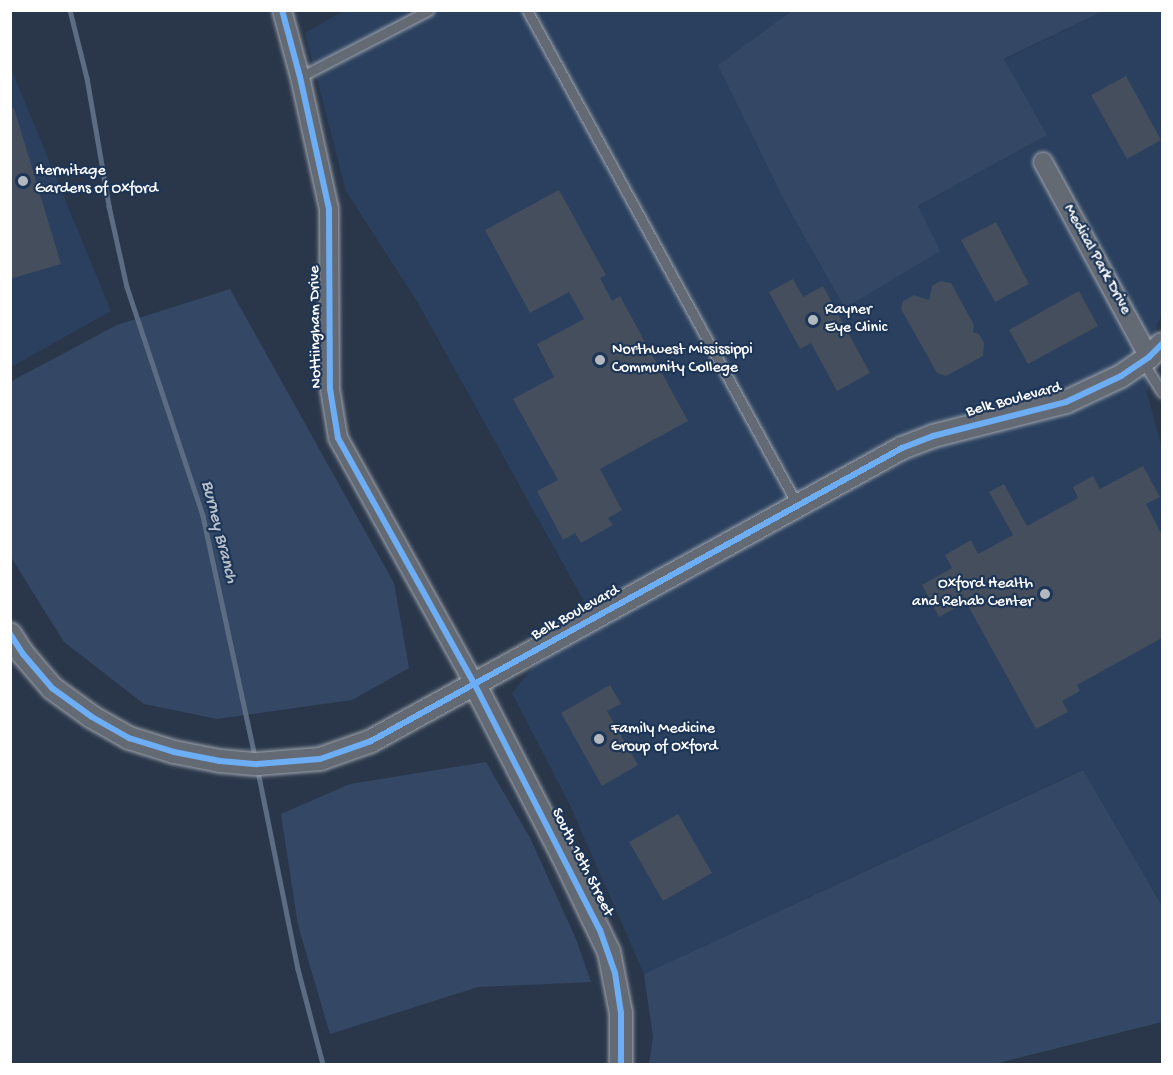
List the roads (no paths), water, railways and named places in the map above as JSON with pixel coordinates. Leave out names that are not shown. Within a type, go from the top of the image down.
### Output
[{"type":"street","name":"Nottiingham Drive","points":[[282,10],[300,77],[328,209],[330,389],[338,438],[475,685]]},
{"type":"street","name":"Medical Park Drive","points":[[1043,162],[1152,354]]},
{"type":"street","name":"Belk Boulevard","points":[[10,634],[23,654],[52,688],[92,717],[129,738],[174,752],[220,761],[292,762],[320,759],[371,741],[798,506],[923,440],[1066,402],[1121,376],[1152,354]]},
{"type":"street","name":"South 18th Street","points":[[475,685],[572,873],[609,952],[621,1013],[621,1065]]},
{"type":"lane","points":[[300,77],[429,10]]},
{"type":"lane","points":[[527,10],[798,506]]},
{"type":"lane","points":[[1152,354],[1162,393]]},
{"type":"waterway","name":"Burney Branch","points":[[70,10],[87,78],[109,206],[127,287],[203,516],[255,757]]},
{"type":"waterway","name":"Burney Branch","points":[[258,771],[298,969],[323,1064]]},
{"type":"place","name":"Hermitage Gardens of Oxford","points":[[23,181]]},
{"type":"place","name":"Rayner Eye Clinic","points":[[813,320]]},
{"type":"place","name":"Northwest Mississippi Community College","points":[[600,360]]},
{"type":"place","name":"Oxford Health and Rehab Center","points":[[1045,594]]},
{"type":"place","name":"Family Medicine Group of Oxford","points":[[599,739]]}]
